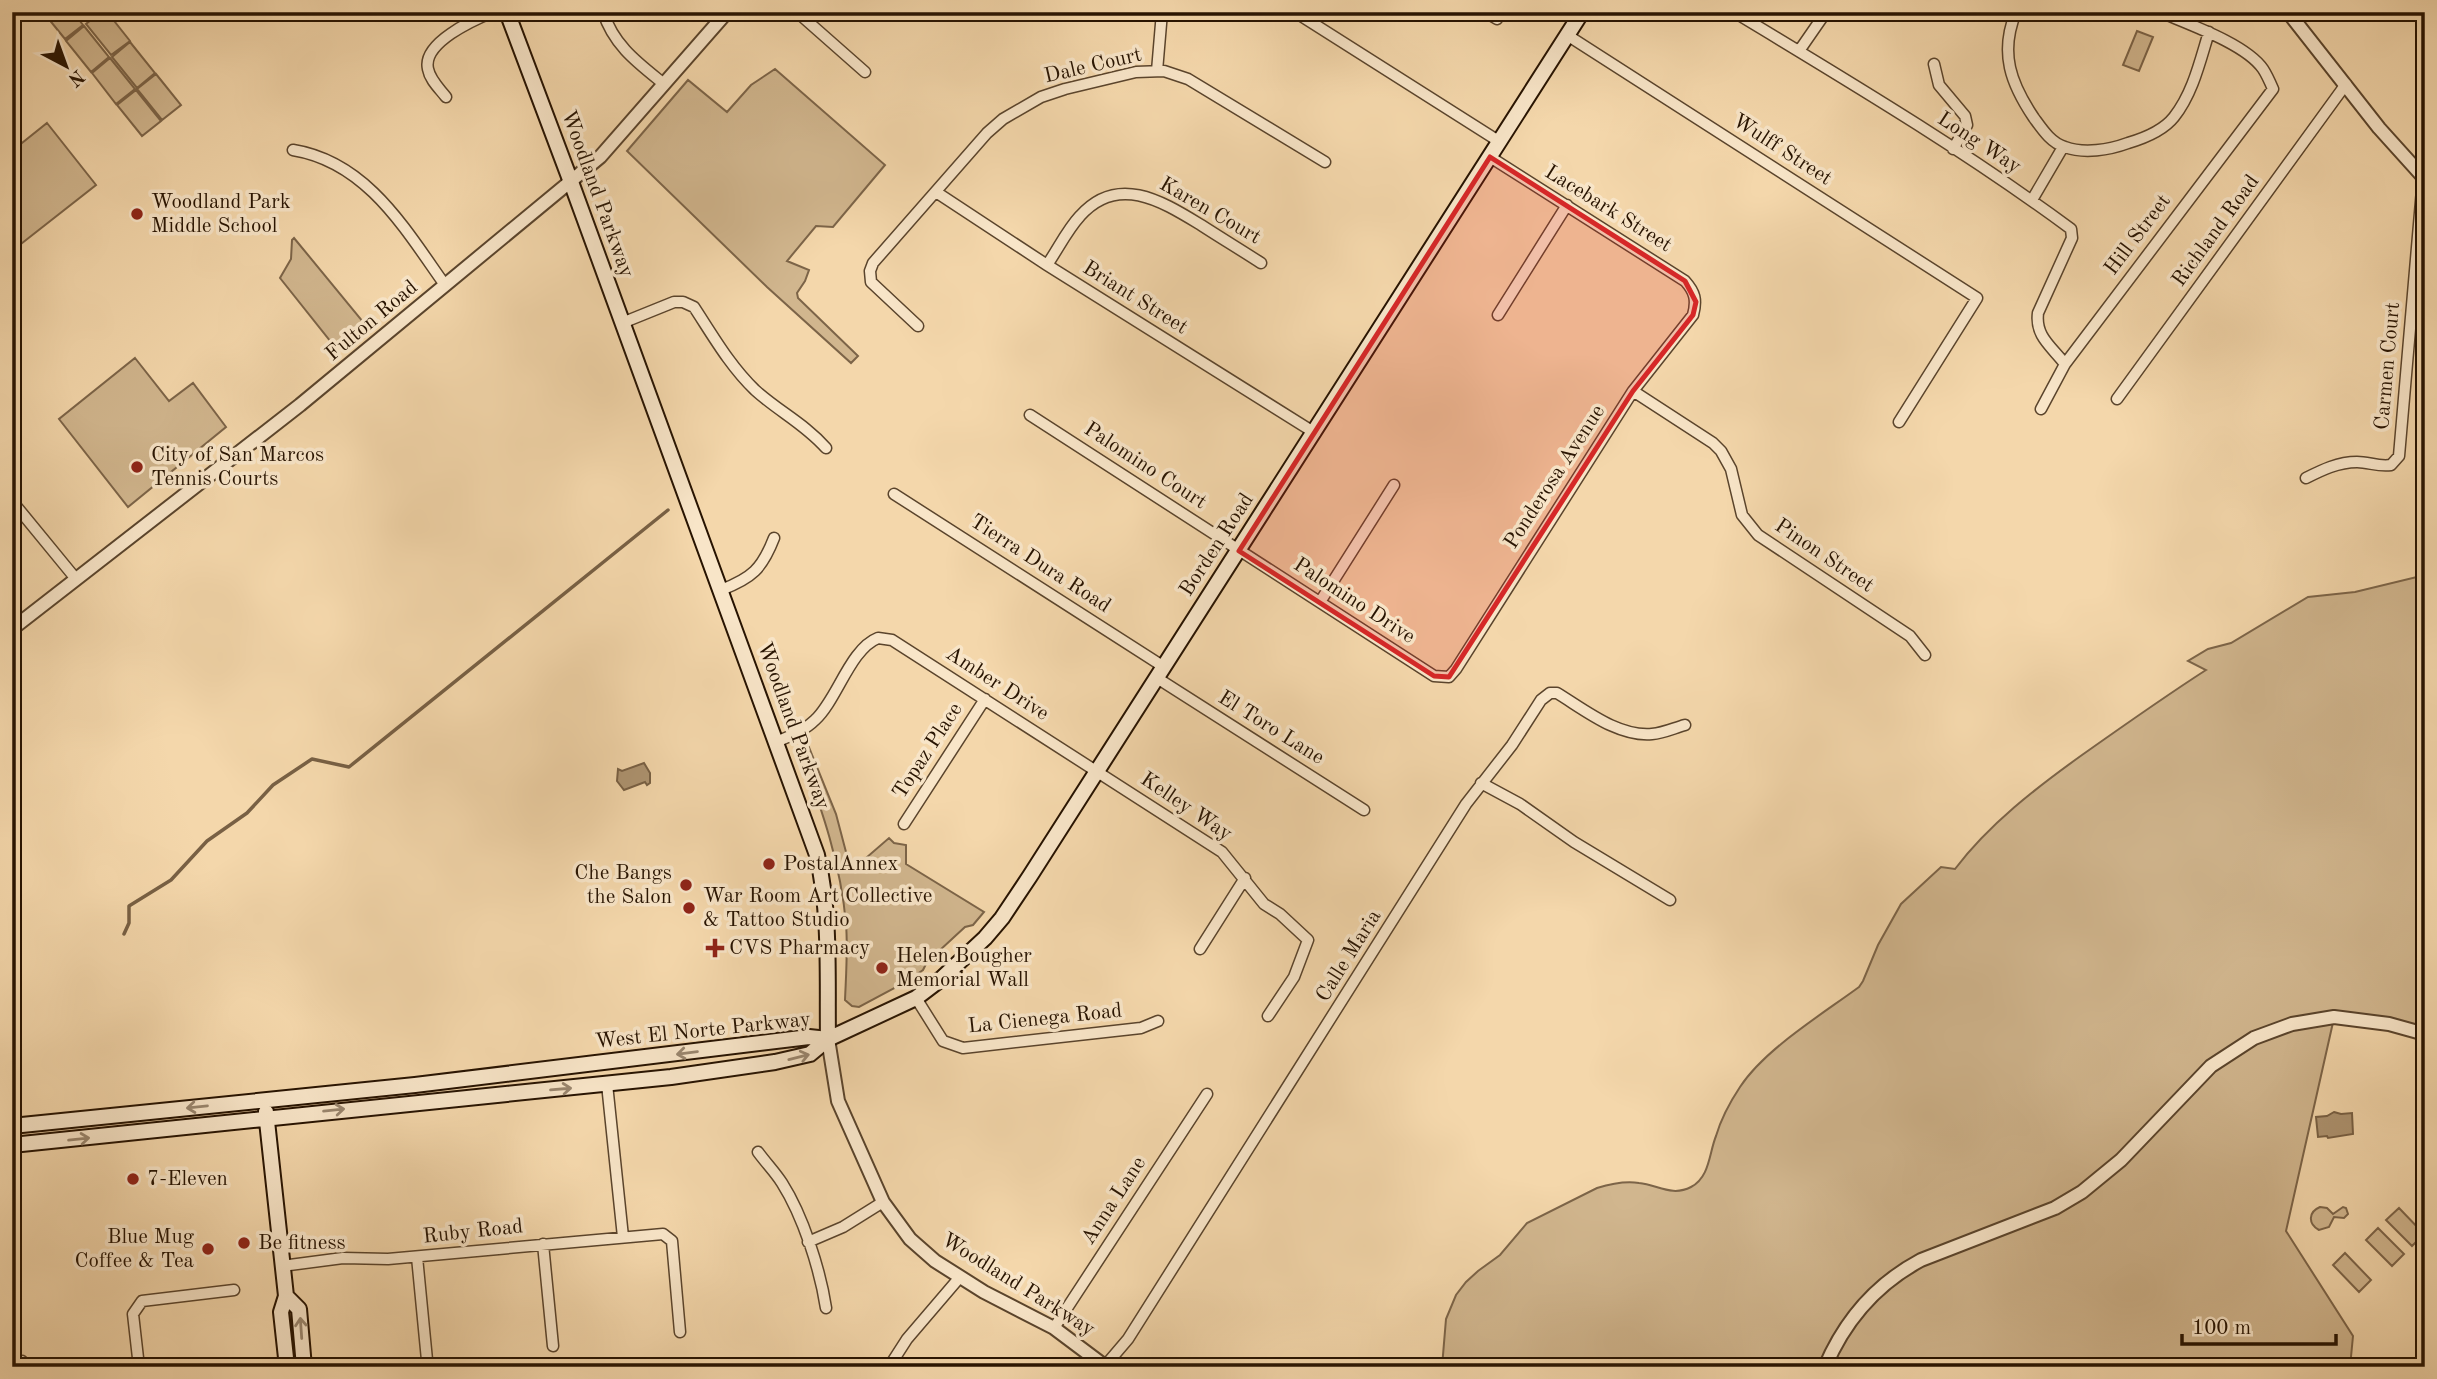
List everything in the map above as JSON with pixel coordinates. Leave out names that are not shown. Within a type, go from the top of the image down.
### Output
[{"type":"main road","name":"Woodland Parkway","points":[[506,12],[571,182],[817,855],[823,880],[828,971],[828,1039]]},
{"type":"main road","name":"Borden Road","points":[[828,1039],[916,998],[961,962],[1002,918],[1315,433],[1582,12]]},
{"type":"main road","name":"West El Norte Parkway","points":[[12,1126],[428,1083],[809,1037],[828,1039]]},
{"type":"main road","name":"West El Norte Parkway","points":[[12,1145],[607,1084],[810,1055],[828,1039]]},
{"type":"main road","points":[[264,1100],[286,1296],[281,1312],[287,1367]]},
{"type":"main road","points":[[286,1296],[299,1309],[304,1367]]},
{"type":"street","points":[[446,97],[431,78],[427,67],[428,56],[434,46],[473,20],[493,12]]},
{"type":"street","points":[[603,12],[606,23],[625,52],[664,85]]},
{"type":"street","name":"Fulton Road","points":[[12,629],[300,405],[600,157],[727,12]]},
{"type":"street","points":[[797,12],[865,72]]},
{"type":"street","points":[[1157,71],[1162,12]]},
{"type":"street","points":[[1294,12],[1500,142]]},
{"type":"street","points":[[1486,12],[1497,19],[1502,12]]},
{"type":"street","name":"Long Way","points":[[1734,12],[1954,149],[2071,229],[2072,238],[2038,313],[2036,326],[2066,363]]},
{"type":"street","points":[[1799,51],[1826,12]]},
{"type":"street","points":[[2017,12],[2008,41],[2012,79],[2039,125],[2051,139],[2063,147],[2081,151],[2124,145],[2148,137],[2175,116],[2197,75],[2209,33],[2160,12]]},
{"type":"street","points":[[2288,12],[2424,179]]},
{"type":"street","name":"Hill Street","points":[[2041,408],[2066,363],[2273,89],[2262,67],[2248,54],[2209,33]]},
{"type":"street","name":"Wulff Street","points":[[1567,35],[1977,298],[1899,422]]},
{"type":"street","points":[[1934,64],[1939,85],[1965,116],[1968,125],[1954,149]]},
{"type":"street","name":"Dale Court","points":[[918,326],[872,282],[870,271],[873,263],[987,133],[1003,119],[1041,97],[1136,72],[1164,71],[1188,79],[1325,162]]},
{"type":"street","name":"Richland Road","points":[[2117,399],[2346,84]]},
{"type":"street","points":[[2032,200],[2063,147]]},
{"type":"street","points":[[293,150],[327,159],[364,181],[405,228],[445,285]]},
{"type":"street","name":"Lacebark Street","points":[[1490,157],[1685,281],[1693,290],[1696,302]]},
{"type":"street","name":"Carmen Court","points":[[2306,478],[2333,466],[2355,462],[2371,463],[2378,467],[2391,465],[2399,456],[2424,179]]},
{"type":"street","name":"Briant Street","points":[[936,191],[1047,265],[1315,433]]},
{"type":"street","name":"Karen Court","points":[[1047,265],[1080,216],[1097,202],[1120,194],[1140,194],[1162,201],[1261,262]]},
{"type":"street","points":[[1498,315],[1567,205]]},
{"type":"street","points":[[622,323],[674,302],[683,302],[694,307],[734,368],[757,391],[811,431],[826,448]]},
{"type":"street","name":"Ponderosa Avenue","points":[[1449,677],[1457,669],[1633,391],[1693,315],[1696,302]]},
{"type":"street","name":"Pinon Street","points":[[1633,391],[1713,443],[1721,451],[1731,469],[1742,515],[1758,535],[1910,636],[1924,655]]},
{"type":"street","name":"Palomino Court","points":[[1030,415],[1239,551]]},
{"type":"street","points":[[1320,602],[1394,485]]},
{"type":"street","name":"Tierra Dura Road","points":[[894,494],[1161,673]]},
{"type":"street","points":[[12,500],[76,579]]},
{"type":"street","points":[[721,590],[756,572],[775,538]]},
{"type":"street","name":"Palomino Drive","points":[[1239,551],[1434,676],[1449,677]]},
{"type":"street","name":"Amber Drive","points":[[776,742],[802,730],[817,719],[864,647],[874,639],[892,640],[1096,771]]},
{"type":"street","name":"El Toro Lane","points":[[1161,673],[1364,810]]},
{"type":"street","name":"Calle Maria","points":[[1105,1366],[1128,1339],[1481,783],[1512,745],[1541,700],[1550,693],[1557,693],[1602,721],[1626,731],[1649,734],[1685,725]]},
{"type":"street","name":"Topaz Place","points":[[904,824],[985,699]]},
{"type":"street","name":"Kelley Way","points":[[1096,771],[1222,852],[1264,904],[1308,940],[1294,978],[1268,1016]]},
{"type":"street","points":[[1481,783],[1520,804],[1574,842],[1670,901]]},
{"type":"street","points":[[1200,949],[1245,878]]},
{"type":"street","name":"La Cienega Road","points":[[916,998],[943,1041],[962,1048],[1141,1028],[1158,1021]]},
{"type":"street","points":[[1825,1367],[1834,1345],[1853,1315],[1875,1291],[1905,1268],[1921,1260],[2055,1208],[2082,1192],[2121,1160],[2210,1066],[2239,1045],[2292,1024],[2334,1017],[2389,1024],[2425,1034]]},
{"type":"street","name":"Woodland Parkway","points":[[828,1039],[838,1101],[883,1202],[910,1239],[935,1261],[984,1292],[1054,1328],[1105,1366]]},
{"type":"street","points":[[607,1084],[623,1237]]},
{"type":"street","name":"Anna Lane","points":[[1054,1328],[1207,1094]]},
{"type":"street","points":[[758,1152],[782,1184],[808,1242],[826,1308]]},
{"type":"street","points":[[808,1242],[844,1227],[883,1202]]},
{"type":"street","name":"Ruby Road","points":[[282,1266],[343,1258],[417,1257],[663,1234],[672,1241],[680,1332]]},
{"type":"street","points":[[543,1244],[553,1346]]},
{"type":"street","points":[[417,1257],[427,1360]]},
{"type":"street","points":[[889,1367],[907,1339],[960,1277]]},
{"type":"street","points":[[138,1367],[133,1314],[142,1301],[234,1290]]},
{"type":"highlighted area","points":[[1490,157],[1685,281],[1696,302],[1693,315],[1633,391],[1449,677],[1434,676],[1239,551]]},
{"type":"shaded area","points":[[43,12],[73,12],[83,25],[65,39]]},
{"type":"shaded area","points":[[101,12],[107,12],[130,41],[111,55],[86,24]]},
{"type":"shaded area","points":[[84,26],[109,57],[91,72],[66,41]]},
{"type":"shaded area","points":[[2137,31],[2153,37],[2139,71],[2123,65]]},
{"type":"shaded area","points":[[130,42],[155,73],[137,88],[112,57]]},
{"type":"shaded area","points":[[110,58],[135,89],[116,104],[92,73]]},
{"type":"shaded area","points":[[775,69],[885,165],[833,227],[816,226],[787,261],[809,270],[797,293],[798,298],[858,356],[851,363],[767,287],[627,151],[688,80],[727,112],[751,85]]},
{"type":"shaded area","points":[[156,74],[181,105],[162,120],[137,89]]},
{"type":"shaded area","points":[[136,90],[161,121],[142,136],[117,105]]},
{"type":"shaded area","points":[[47,123],[96,185],[12,251],[12,151]]},
{"type":"shaded area","points":[[294,238],[364,323],[335,347],[280,278],[291,259]]},
{"type":"shaded area","name":"City of San Marcos Tennis Courts","points":[[135,358],[169,401],[193,383],[226,427],[128,507],[59,419]]},
{"type":"shaded area","points":[[2425,575],[2425,1034],[2334,1018],[2286,1231],[2353,1336],[2350,1367],[1442,1367],[1446,1319],[1456,1295],[1478,1271],[1500,1255],[1527,1223],[1607,1185],[1634,1182],[1678,1191],[1697,1183],[1708,1164],[1723,1117],[1740,1087],[1779,1046],[1859,987],[1901,904],[1941,867],[1955,869],[1998,822],[2048,780],[2206,670],[2188,661],[2208,649],[2231,643],[2308,597],[2355,592]]},
{"type":"shaded area","points":[[806,740],[836,814],[851,871],[889,838],[894,843],[906,845],[906,864],[984,912],[973,925],[965,927],[927,962],[923,970],[859,1007],[852,1006],[845,1000],[847,943],[840,880],[830,838],[801,754]]},
{"type":"shaded area","points":[[644,763],[650,773],[650,783],[647,785],[645,782],[624,790],[617,781],[618,769],[622,771]]},
{"type":"shaded area","points":[[2334,1112],[2352,1113],[2353,1134],[2318,1137],[2316,1117]]},
{"type":"shaded area","points":[[2320,1207],[2327,1208],[2333,1214],[2343,1207],[2348,1214],[2344,1218],[2334,1217],[2329,1227],[2319,1230],[2313,1225],[2311,1218],[2313,1212]]},
{"type":"shaded area","points":[[2399,1208],[2424,1234],[2412,1246],[2386,1220]]},
{"type":"shaded area","points":[[2378,1228],[2404,1254],[2392,1266],[2366,1240]]},
{"type":"shaded area","points":[[2345,1253],[2371,1280],[2359,1292],[2333,1265]]},
{"type":"waterway","points":[[124,934],[129,923],[129,906],[171,880],[207,841],[247,813],[273,785],[312,759],[349,767],[668,510]]},
{"type":"place","name":"Woodland Park Middle School","points":[[137,214]]},
{"type":"place","name":"City of San Marcos Tennis Courts","points":[[137,467]]},
{"type":"place","name":"PostalAnnex","points":[[769,864]]},
{"type":"place","name":"Che Bangs the Salon","points":[[686,885]]},
{"type":"place","name":"War Room Art Collective & Tattoo Studio","points":[[689,908]]},
{"type":"place","name":"CVS Pharmacy","points":[[715,948]]},
{"type":"place","name":"Helen Bougher Memorial Wall","points":[[882,968]]},
{"type":"place","name":"7-Eleven","points":[[133,1179]]},
{"type":"place","name":"Be fitness","points":[[244,1243]]},
{"type":"place","name":"Blue Mug Coffee & Tea","points":[[208,1249]]}]
